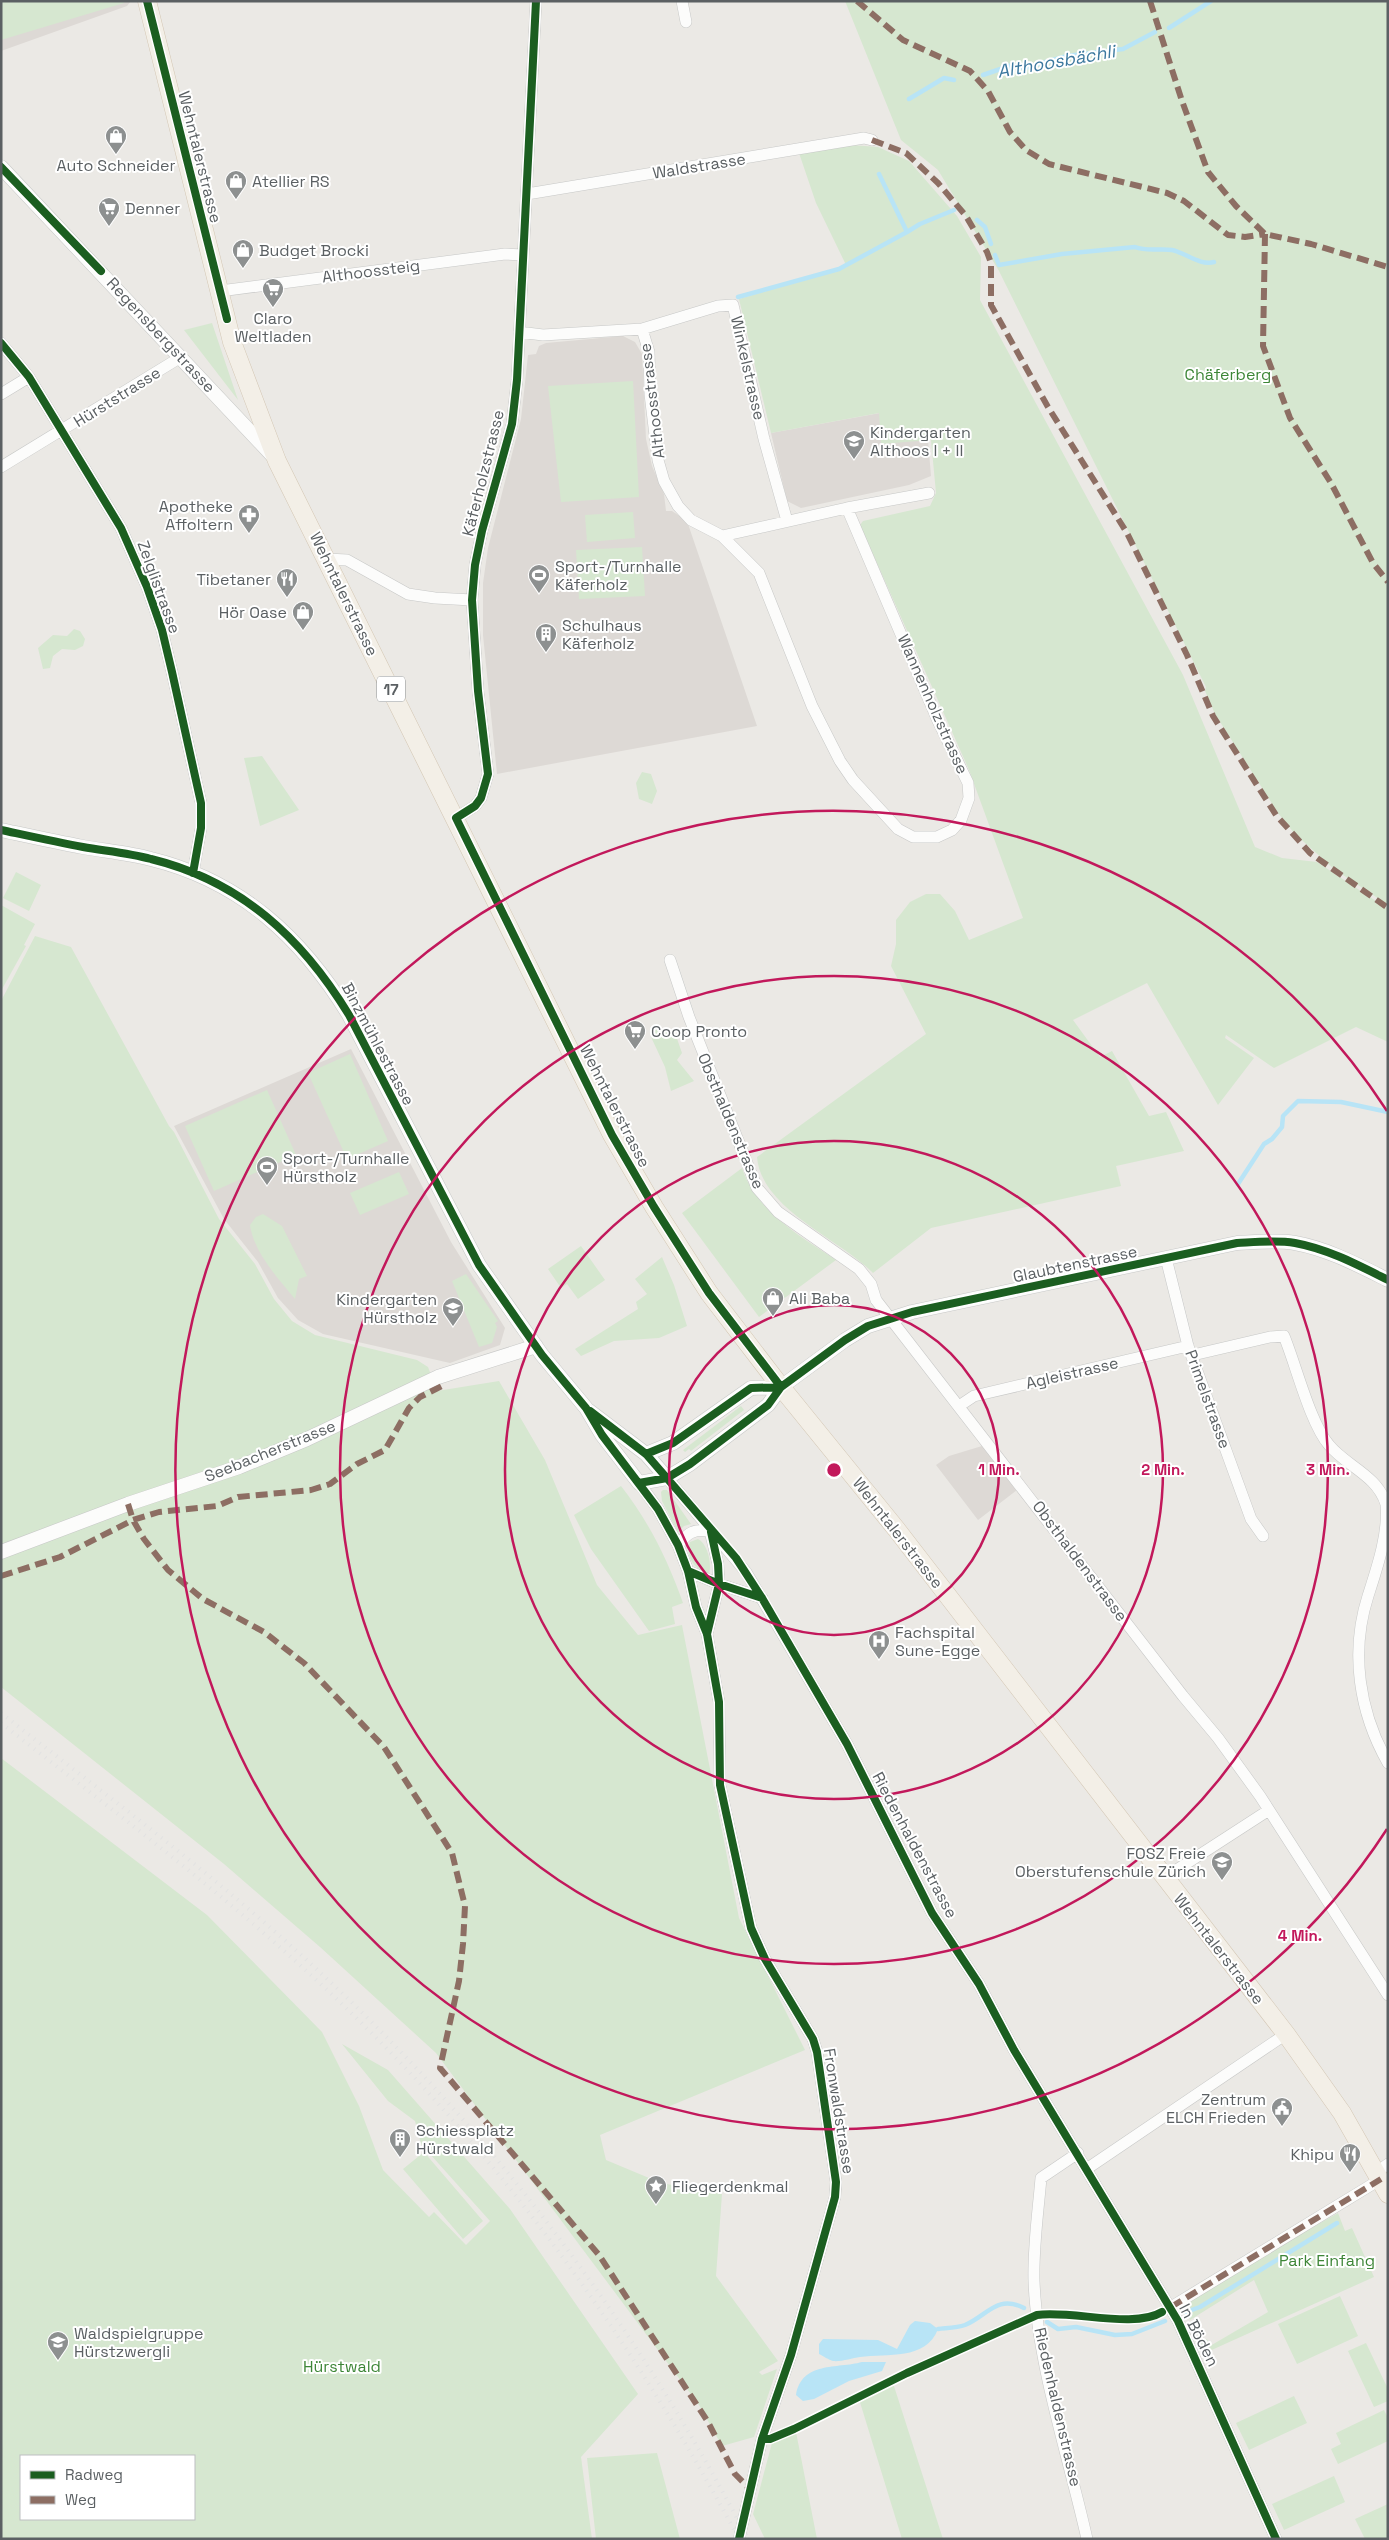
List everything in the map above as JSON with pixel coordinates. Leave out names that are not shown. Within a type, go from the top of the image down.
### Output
[{"type":"main road","name":"Wehntalerstrasse","points":[[152,2],[232,342],[277,461],[617,1143],[654,1207],[709,1293],[781,1387],[897,1530],[1286,2034],[1342,2113],[1383,2177]]},
{"type":"street","name":"Käferholzstrasse","points":[[456,818],[475,806],[486,788],[488,774],[478,691],[472,600],[475,565],[482,531],[512,424],[527,194],[536,1]]},
{"type":"street","points":[[682,1],[686,22]]},
{"type":"street","name":"Waldstrasse","points":[[527,194],[864,138],[872,140]]},
{"type":"street","name":"Regensbergstrasse","points":[[1,168],[181,356],[277,461]]},
{"type":"street","name":"Althoossteig","points":[[220,291],[505,254],[522,255]]},
{"type":"street","name":"Winkelstrasse","points":[[642,329],[718,306],[733,305],[764,439],[787,521]]},
{"type":"street","name":"Althoosstrasse","points":[[519,332],[543,335],[642,329],[649,352],[654,434],[664,481],[678,506],[691,520],[722,536]]},
{"type":"street","name":"Zelglistrasse","points":[[1,342],[28,377],[121,528],[147,587],[162,630],[200,803],[201,828],[193,873]]},
{"type":"street","name":"Hürststrasse","points":[[1,467],[181,356]]},
{"type":"street","points":[[1,394],[28,377]]},
{"type":"street","points":[[722,536],[847,508],[929,493]]},
{"type":"street","name":"Wannenholzstrasse","points":[[722,536],[759,574],[812,706],[840,761],[853,780],[898,828],[913,837],[937,837],[952,830],[961,820],[969,798],[968,783],[938,721],[847,508]]},
{"type":"street","points":[[327,559],[346,560],[408,594],[472,600]]},
{"type":"street","name":"Binzmühlestrasse","points":[[1,830],[151,859],[193,873],[245,900],[303,950],[328,982],[349,1015],[479,1265],[536,1346],[586,1408],[602,1435],[640,1482]]},
{"type":"street","name":"Obsthaldenstrasse","points":[[670,960],[689,1017],[757,1188],[778,1212],[859,1269],[871,1284],[876,1300],[892,1318],[1240,1768],[1388,1994]]},
{"type":"street","name":"Glaubtenstrasse","points":[[781,1387],[844,1340],[868,1326],[892,1318],[1237,1243],[1277,1241],[1294,1243],[1327,1252],[1388,1280]]},
{"type":"street","name":"Primelstrasse","points":[[1166,1258],[1190,1351],[1251,1519],[1263,1536]]},
{"type":"street","name":"Agleistrasse","points":[[959,1406],[974,1396],[1190,1351],[1284,1336],[1319,1430],[1329,1444],[1378,1488],[1386,1504],[1388,1521],[1380,1562],[1362,1617],[1358,1648],[1360,1677],[1366,1714],[1388,1763]]},
{"type":"street","name":"Seebacherstrasse","points":[[1,1552],[128,1504],[239,1467],[307,1439],[438,1377],[536,1346]]},
{"type":"street","points":[[781,1387],[768,1405],[690,1464],[667,1478],[640,1482],[646,1454],[673,1443],[751,1388],[781,1387]]},
{"type":"street","name":"Binzmühlestrasse","points":[[586,1408],[646,1454],[667,1478]]},
{"type":"street","name":"Riedenhaldenstrasse","points":[[667,1478],[736,1558],[762,1598],[847,1744],[932,1913],[974,1976],[1014,2050],[1078,2153],[1041,2178],[1035,2241],[1034,2281],[1037,2315],[1046,2363],[1087,2539]]},
{"type":"street","name":"Fronwaldstrasse","points":[[640,1482],[678,1545],[688,1571],[696,1606],[707,1634],[718,1702],[720,1785],[744,1903],[759,1947],[815,2046],[836,2182],[833,2209],[791,2354],[762,2439],[738,2539]]},
{"type":"street","points":[[678,1545],[685,1535],[696,1529],[710,1530]]},
{"type":"street","name":"Fronwaldstrasse","points":[[707,1634],[719,1584],[718,1564],[710,1530]]},
{"type":"street","points":[[688,1571],[719,1584],[762,1598]]},
{"type":"street","points":[[1164,1878],[1269,1810]]},
{"type":"street","points":[[1088,2168],[1286,2034]]},
{"type":"street","name":"In Böden","points":[[1078,2153],[1171,2307],[1201,2368],[1276,2539]]},
{"type":"street","points":[[1171,2307],[1383,2177]]},
{"type":"shaded area","points":[[1,1],[131,1],[127,6],[1,51]]},
{"type":"shaded area","points":[[623,336],[635,342],[642,354],[646,439],[652,466],[664,494],[666,511],[672,511],[687,521],[757,726],[497,774],[483,635],[483,583],[488,548],[521,419],[528,355],[536,354],[539,346],[546,343]]},
{"type":"shaded area","name":"Kindergarten Althoos I + II","points":[[880,413],[928,440],[931,476],[909,485],[801,508],[787,501],[771,433]]},
{"type":"shaded area","points":[[351,1049],[451,1242],[505,1328],[500,1345],[450,1363],[323,1334],[298,1320],[278,1298],[258,1262],[224,1219],[174,1126]]},
{"type":"shaded area","points":[[982,1446],[1017,1490],[978,1520],[936,1465],[949,1456]]},
{"type":"green space","points":[[1,1],[123,1],[124,3],[1,40]]},
{"type":"green space","name":"Chäferberg","points":[[845,1],[1388,1],[1388,905],[1334,869],[1294,833],[1278,813],[1215,714],[1205,691],[1206,687],[999,271],[938,170],[901,140]]},
{"type":"green space","points":[[851,145],[878,147],[909,161],[957,216],[981,257],[980,300],[1183,675],[1255,847],[1282,858],[1317,862],[1388,909],[1388,1042],[1356,1027],[1274,1068],[1226,1035],[1225,1038],[1254,1058],[1218,1105],[1147,983],[1073,1020],[1100,1057],[1112,1051],[1149,1116],[1166,1112],[1184,1151],[1116,1166],[1121,1186],[931,1228],[873,1273],[859,1260],[787,1208],[772,1192],[762,1176],[757,1157],[926,1034],[891,966],[896,944],[896,920],[910,902],[926,894],[940,894],[955,911],[969,940],[1023,918],[969,770],[860,525],[863,521],[930,506],[936,493],[931,440],[881,444],[879,413],[771,433],[739,299],[847,267],[816,203],[799,153]]},
{"type":"green space","points":[[212,323],[238,400],[184,330]]},
{"type":"green space","points":[[633,381],[639,497],[561,502],[548,386]]},
{"type":"green space","points":[[633,512],[635,538],[587,542],[585,515]]},
{"type":"green space","points":[[642,547],[645,596],[579,599],[576,550]]},
{"type":"green space","points":[[74,629],[80,631],[85,639],[83,646],[75,650],[62,649],[53,656],[50,668],[43,669],[38,648],[53,635],[67,636]]},
{"type":"green space","points":[[262,756],[299,810],[260,826],[244,758]]},
{"type":"green space","points":[[642,772],[651,774],[657,791],[652,804],[639,799],[636,783]]},
{"type":"green space","points":[[16,872],[41,885],[29,911],[3,898]]},
{"type":"green space","points":[[1,905],[35,924],[24,945],[26,946],[1,991]]},
{"type":"green space","points":[[35,936],[71,947],[174,1132],[219,1219],[255,1264],[274,1299],[292,1321],[315,1335],[417,1360],[428,1367],[437,1391],[499,1381],[545,1460],[597,1585],[638,1635],[682,1625],[739,1918],[805,2050],[600,2135],[606,2160],[661,2183],[722,2194],[716,2276],[778,2361],[759,2372],[762,2375],[777,2369],[754,2437],[722,2446],[699,2405],[436,2053],[320,1947],[224,1864],[1,1687],[1,1001]]},
{"type":"green space","points":[[653,1030],[674,1030],[682,1053],[677,1060],[694,1081],[671,1091],[665,1067],[651,1037]]},
{"type":"green space","points":[[350,1054],[388,1141],[347,1159],[308,1073]]},
{"type":"green space","points":[[267,1090],[296,1155],[214,1191],[185,1126]]},
{"type":"green space","points":[[742,1168],[749,1184],[769,1210],[794,1232],[836,1260],[759,1317],[682,1213]]},
{"type":"green space","points":[[399,1172],[409,1194],[360,1215],[350,1193]]},
{"type":"green space","points":[[263,1214],[282,1226],[307,1276],[299,1279],[295,1299],[274,1274],[252,1235],[250,1225],[256,1217]]},
{"type":"green space","points":[[581,1246],[605,1280],[578,1299],[567,1284],[561,1288],[548,1269]]},
{"type":"green space","points":[[662,1257],[674,1285],[687,1326],[659,1338],[614,1341],[581,1356],[575,1349],[638,1309],[636,1302],[647,1294],[635,1279]]},
{"type":"green space","points":[[466,1274],[498,1321],[495,1323],[497,1327],[492,1343],[479,1347],[452,1281]]},
{"type":"green space","points":[[741,1406],[744,1410],[691,1451],[689,1449],[685,1452],[683,1450]]},
{"type":"green space","points":[[621,1486],[649,1528],[677,1587],[683,1603],[672,1607],[675,1624],[649,1631],[591,1549],[574,1515]]},
{"type":"green space","points":[[667,1490],[691,1524],[684,1526],[678,1532],[662,1501],[661,1492]]},
{"type":"green space","points":[[698,1539],[707,1550],[710,1565],[709,1574],[700,1570],[690,1557],[690,1542]]},
{"type":"green space","name":"Hürstwald","points":[[1,1758],[207,1915],[322,2032],[359,2106],[383,2170],[429,2217],[434,2212],[466,2245],[490,2221],[421,2144],[415,2121],[388,2101],[342,2044],[388,2070],[510,2209],[638,2394],[581,2457],[592,2539],[1,2539]]},
{"type":"green space","points":[[424,2152],[483,2221],[463,2239],[403,2169]]},
{"type":"green space","name":"Park Einfang","points":[[1338,2213],[1345,2231],[1352,2228],[1374,2277],[1205,2353],[1201,2344],[1203,2340],[1207,2339],[1210,2346],[1268,2312],[1254,2280],[1190,2320],[1187,2309],[1190,2301],[1265,2254]]},
{"type":"green space","points":[[1340,2296],[1358,2336],[1297,2364],[1278,2324]]},
{"type":"green space","points":[[1366,2343],[1388,2389],[1388,2401],[1374,2407],[1348,2351]]},
{"type":"green space","points":[[893,2383],[943,2539],[902,2539],[859,2399]]},
{"type":"green space","points":[[1294,2396],[1307,2423],[1249,2450],[1236,2423]]},
{"type":"green space","points":[[1384,2410],[1388,2418],[1388,2441],[1338,2464],[1331,2449],[1341,2444],[1336,2433]]},
{"type":"green space","points":[[796,2432],[817,2539],[765,2539],[753,2514],[772,2443]]},
{"type":"green space","points":[[657,2453],[680,2539],[596,2539],[587,2458]]},
{"type":"green space","points":[[1334,2476],[1345,2502],[1284,2530],[1272,2504]]},
{"type":"green space","points":[[1388,2504],[1388,2539],[1365,2539],[1355,2519]]},
{"type":"water","points":[[915,2321],[930,2323],[938,2329],[925,2346],[915,2351],[905,2354],[860,2357],[836,2361],[819,2354],[819,2344],[823,2339],[878,2340],[897,2349],[910,2325]]},
{"type":"water","points":[[862,2362],[886,2362],[882,2371],[849,2381],[814,2399],[803,2401],[796,2395],[805,2376],[813,2371]]},
{"type":"waterway","name":"Althoosbächli","points":[[1169,28],[1211,1]]},
{"type":"waterway","name":"Althoosbächli","points":[[983,75],[1012,65],[1024,68],[1067,56],[1123,49],[1155,32]]},
{"type":"waterway","name":"Althoosbächli","points":[[909,99],[944,78],[954,80]]},
{"type":"waterway","name":"Althoosbächli","points":[[738,297],[839,269],[907,232],[879,174]]},
{"type":"waterway","points":[[907,232],[920,224],[954,210]]},
{"type":"waterway","points":[[977,220],[985,227],[991,244]]},
{"type":"waterway","points":[[995,255],[999,265],[1062,254],[1135,247],[1172,250],[1198,261],[1214,262]]},
{"type":"waterway","points":[[1238,1184],[1264,1144],[1272,1139],[1282,1127],[1283,1116],[1298,1101],[1341,1102],[1388,1112]]},
{"type":"waterway","points":[[1186,2312],[1200,2307],[1337,2223]]},
{"type":"waterway","points":[[938,2329],[965,2325],[993,2308],[1006,2303],[1024,2308]]},
{"type":"waterway","points":[[1047,2322],[1058,2329],[1076,2327],[1115,2335],[1132,2334],[1165,2321]]},
{"type":"railway","points":[[1,1713],[153,1831],[264,1922],[367,2018],[432,2085],[493,2154],[605,2301],[656,2379],[704,2458],[748,2539]]},
{"type":"railway","points":[[1,1723],[207,1885],[286,1953],[387,2049],[446,2112],[502,2178],[605,2317],[697,2463],[739,2539]]},
{"type":"marked path","points":[[857,1],[903,40],[970,71],[988,91],[1010,132],[1026,150],[1049,164],[1167,193],[1184,201],[1228,235],[1245,237],[1265,234]]},
{"type":"marked path","points":[[1150,1],[1182,101],[1208,172],[1236,206],[1265,234],[1311,244],[1388,267]]},
{"type":"marked path","points":[[872,140],[906,153],[938,183],[966,216],[987,252],[991,263],[991,305],[1048,407],[1127,533],[1187,655],[1213,716],[1276,815],[1310,853],[1388,908]]},
{"type":"marked path","points":[[1265,234],[1263,346],[1290,418],[1331,483],[1373,563],[1388,582]]},
{"type":"marked path","points":[[1,1576],[60,1557],[133,1520],[159,1512],[217,1506],[238,1497],[311,1490],[330,1484],[357,1464],[385,1450],[409,1408],[420,1397],[446,1384]]},
{"type":"marked path","points":[[128,1504],[133,1520],[144,1539],[168,1570],[203,1599],[264,1632],[304,1663],[384,1747],[452,1853],[465,1906],[463,1944],[459,1981],[440,2068],[599,2255],[708,2422],[735,2474],[750,2489]]},
{"type":"marked path","points":[[1171,2307],[1381,2179]]},
{"type":"cycle path","points":[[147,1],[227,319]]},
{"type":"cycle path","points":[[536,1],[517,380],[512,424],[482,531],[475,565],[472,600],[478,691],[488,774],[481,798],[475,806],[456,818],[612,1135],[654,1207],[709,1293],[781,1387]]},
{"type":"cycle path","points":[[1,167],[101,271]]},
{"type":"cycle path","points":[[1,343],[29,377],[121,528],[147,587],[162,630],[201,803],[201,828],[193,873]]},
{"type":"cycle path","points":[[1,830],[143,857],[183,869],[213,882],[241,898],[266,916],[311,961],[349,1015],[479,1265],[542,1355],[586,1408],[602,1435],[658,1509],[678,1545],[688,1571],[696,1607],[707,1634],[719,1702],[720,1785],[751,1928],[765,1959],[813,2039],[817,2052],[836,2182],[835,2197],[791,2355],[762,2439],[739,2539]]},
{"type":"cycle path","points":[[639,1483],[667,1478],[690,1464],[768,1405],[781,1387],[845,1340],[868,1326],[912,1312],[1237,1243],[1295,1243],[1343,1258],[1388,1280]]},
{"type":"cycle path","points":[[646,1454],[673,1443],[751,1388],[781,1387]]},
{"type":"cycle path","points":[[590,1411],[646,1454],[736,1558],[762,1598],[847,1744],[932,1913],[979,1984],[1014,2050],[1178,2321],[1276,2539]]},
{"type":"cycle path","points":[[707,1634],[719,1584],[718,1564],[711,1532]]},
{"type":"cycle path","points":[[688,1571],[719,1584],[762,1598]]},
{"type":"cycle path","points":[[762,2439],[770,2439],[794,2429],[907,2373],[1037,2315],[1051,2314],[1136,2319],[1150,2317],[1162,2312]]},
{"type":"place","name":"Auto Schneider","points":[[116,155]]},
{"type":"place","name":"Atellier RS","points":[[236,200]]},
{"type":"place","name":"Denner","points":[[109,227]]},
{"type":"place","name":"Budget Brocki","points":[[243,269]]},
{"type":"place","name":"Claro Weltladen","points":[[273,308]]},
{"type":"place","name":"Kindergarten Althoos I + II","points":[[854,460]]},
{"type":"place","name":"Apotheke Affoltern","points":[[249,534]]},
{"type":"place","name":"Sport-/Turnhalle Käferholz","points":[[539,594]]},
{"type":"place","name":"Tibetaner","points":[[287,598]]},
{"type":"place","name":"Hör Oase","points":[[303,631]]},
{"type":"place","name":"Schulhaus Käferholz","points":[[546,653]]},
{"type":"place","name":"Coop Pronto","points":[[635,1050]]},
{"type":"place","name":"Sport-/Turnhalle Hürstholz","points":[[267,1186]]},
{"type":"place","name":"Ali Baba","points":[[773,1317]]},
{"type":"place","name":"Kindergarten Hürstholz","points":[[453,1327]]},
{"type":"place","name":"Fachspital Sune-Egge","points":[[879,1660]]},
{"type":"place","name":"FOSZ Freie Oberstufenschule Zürich","points":[[1222,1881]]},
{"type":"place","name":"Zentrum ELCH Frieden","points":[[1282,2127]]},
{"type":"place","name":"Schiessplatz Hürstwald","points":[[400,2158]]},
{"type":"place","name":"Khipu","points":[[1350,2173]]},
{"type":"place","name":"Fliegerdenkmal","points":[[656,2205]]},
{"type":"place","name":"Waldspielgruppe Hürstzwergli","points":[[58,2361]]}]
